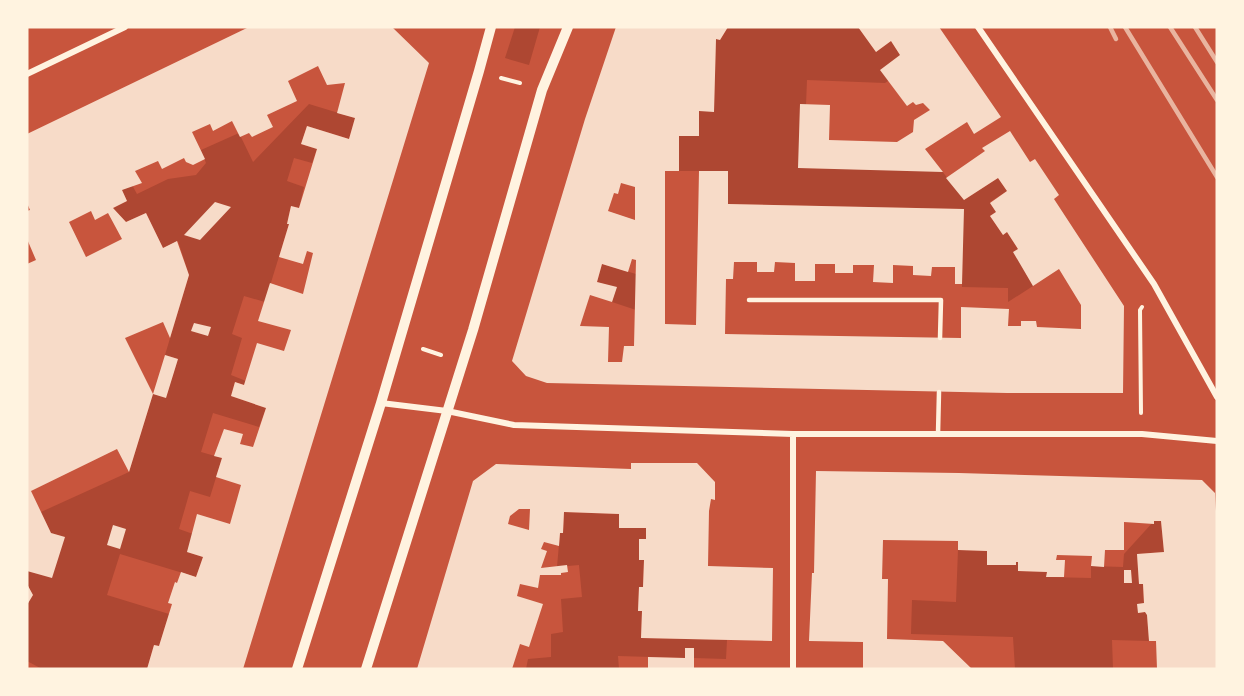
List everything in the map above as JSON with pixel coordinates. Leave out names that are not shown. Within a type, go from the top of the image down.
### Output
[{"type":"street","points":[[27,74],[125,27]]},
{"type":"street","points":[[297,669],[381,403],[491,27]]},
{"type":"street","points":[[366,669],[473,330],[542,90],[568,27]]},
{"type":"street","points":[[978,27],[1154,284],[1217,397]]},
{"type":"street","points":[[381,403],[447,411],[514,425],[793,434],[1142,434],[1217,441]]},
{"type":"street","points":[[793,434],[793,669]]},
{"type":"lane","points":[[749,300],[941,300],[940,338]]},
{"type":"lane","points":[[938,434],[939,392]]},
{"type":"path","points":[[500,77],[522,84]]},
{"type":"path","points":[[1142,434],[1140,310],[1154,284]]},
{"type":"path","points":[[418,347],[448,357]]},
{"type":"shaded area","points":[[515,27],[540,27],[529,65],[505,58]]},
{"type":"shaded area","points":[[728,27],[858,27],[876,52],[891,41],[900,55],[885,83],[807,80],[806,105],[800,104],[799,168],[942,171],[964,200],[998,178],[1007,191],[990,202],[996,212],[990,216],[1003,235],[1007,232],[1018,249],[1014,252],[1033,286],[1008,302],[1008,288],[962,287],[963,209],[728,204],[727,171],[679,171],[679,136],[699,136],[699,111],[714,111],[716,39],[720,40]]},
{"type":"shaded area","points":[[309,104],[355,118],[349,139],[307,126],[301,144],[317,149],[312,163],[294,158],[287,181],[304,187],[299,208],[291,206],[287,223],[289,224],[265,302],[244,296],[232,334],[242,338],[231,375],[246,381],[244,385],[235,382],[231,396],[266,408],[259,427],[213,413],[201,452],[222,458],[210,497],[190,491],[179,529],[193,534],[187,552],[203,557],[196,577],[120,554],[107,595],[169,614],[159,646],[154,645],[147,669],[42,669],[27,661],[27,603],[33,595],[27,584],[27,571],[64,537],[51,533],[41,512],[129,472],[153,394],[166,397],[178,359],[165,355],[189,275],[178,241],[163,248],[146,213],[126,222],[113,208],[127,201],[122,190],[132,185],[137,194],[168,179],[196,175],[206,163],[201,150],[239,133],[253,162]]},
{"type":"shaded area","points":[[602,264],[636,274],[636,310],[612,302],[616,288],[597,282]]},
{"type":"shaded area","points":[[564,512],[619,514],[646,528],[646,539],[639,540],[639,559],[644,560],[643,587],[639,587],[638,610],[642,611],[641,638],[727,640],[726,659],[694,658],[694,648],[685,648],[685,658],[618,656],[619,669],[526,669],[528,659],[551,657],[551,634],[563,632],[561,599],[582,597],[579,565],[557,567]]},
{"type":"shaded area","points":[[1154,521],[1161,521],[1164,552],[1137,554],[1139,584],[1143,584],[1144,603],[1138,613],[1145,612],[1147,615],[1149,641],[1112,640],[1113,669],[1015,669],[1013,637],[911,634],[912,600],[956,602],[958,550],[987,551],[988,565],[1015,565],[1018,562],[1018,571],[1047,572],[1047,577],[1091,578],[1091,566],[1123,567],[1124,554]]},
{"type":"building","points":[[249,27],[392,27],[429,63],[243,669],[147,669],[154,645],[159,646],[172,604],[168,603],[175,582],[177,583],[181,572],[196,577],[203,557],[187,552],[197,514],[230,524],[241,485],[216,477],[222,458],[214,456],[224,429],[243,434],[240,444],[253,447],[266,408],[231,396],[235,382],[244,385],[257,343],[284,351],[291,330],[258,321],[270,283],[303,294],[313,253],[307,251],[303,264],[279,257],[289,224],[287,224],[291,206],[299,208],[317,149],[301,144],[307,126],[349,139],[355,118],[337,113],[345,83],[327,85],[318,66],[288,81],[297,101],[267,115],[273,127],[252,137],[249,133],[240,137],[232,121],[213,131],[210,124],[192,132],[205,159],[193,165],[186,162],[184,158],[162,169],[158,161],[135,171],[142,183],[122,190],[127,201],[113,208],[126,222],[146,213],[163,248],[177,241],[189,275],[170,338],[163,322],[125,338],[153,394],[129,472],[117,449],[31,491],[51,533],[65,537],[52,578],[27,571],[27,264],[36,260],[27,239],[27,211],[30,210],[27,203],[27,134]],"holes":[[[91,211],[95,220],[108,213],[122,239],[86,257],[69,222]]]},
{"type":"building","points":[[616,27],[728,27],[720,40],[716,39],[714,112],[699,111],[699,136],[679,136],[679,171],[665,171],[665,324],[696,325],[699,171],[728,171],[728,204],[964,209],[962,284],[955,284],[955,267],[932,267],[931,276],[913,275],[913,266],[893,265],[893,283],[873,282],[874,265],[853,265],[853,273],[835,273],[835,264],[815,264],[815,281],[795,281],[795,263],[775,262],[774,272],[757,272],[757,262],[734,262],[733,279],[726,279],[725,334],[961,338],[961,307],[1009,309],[1008,326],[1021,326],[1021,321],[1036,321],[1037,327],[1081,329],[1081,305],[1059,269],[1033,286],[1013,252],[1018,249],[1007,232],[1003,235],[990,216],[996,212],[990,203],[1007,191],[998,178],[964,200],[946,178],[985,151],[982,148],[1010,131],[1030,162],[1035,159],[1059,195],[1054,199],[1124,306],[1123,393],[1007,393],[547,383],[526,376],[512,361],[585,119]],"holes":[[[621,183],[635,187],[635,220],[608,211],[614,193],[618,194]],[[632,259],[636,260],[634,346],[624,346],[622,362],[608,362],[609,327],[580,326],[590,295],[612,302],[617,287],[597,282],[602,264],[628,272]]]},
{"type":"building","points":[[858,27],[939,27],[1001,117],[974,134],[967,122],[925,149],[943,172],[798,168],[800,104],[830,105],[829,140],[897,142],[913,132],[914,120],[930,110],[923,103],[916,105],[913,102],[907,106],[880,70],[900,55],[891,41],[876,52]]},
{"type":"building","points":[[215,202],[231,207],[200,240],[184,235]]},
{"type":"building","points":[[194,323],[211,327],[208,336],[191,331]]},
{"type":"building","points":[[165,355],[178,359],[166,398],[153,394]]},
{"type":"building","points":[[631,463],[697,463],[715,482],[715,500],[711,499],[709,511],[708,566],[773,568],[772,641],[641,638],[642,611],[638,611],[639,587],[643,587],[644,560],[639,560],[639,539],[646,539],[646,528],[619,528],[619,514],[564,512],[563,533],[560,533],[559,546],[544,542],[541,549],[547,551],[541,568],[567,565],[568,572],[561,573],[561,575],[540,575],[538,588],[520,584],[517,596],[543,604],[529,647],[520,644],[512,669],[417,669],[473,481],[496,464],[631,469]],"holes":[[[519,509],[530,509],[529,530],[508,524],[510,516]]]},
{"type":"building","points":[[816,471],[1202,480],[1215,493],[1217,669],[1157,669],[1156,641],[1149,641],[1147,615],[1145,612],[1138,613],[1137,604],[1144,603],[1143,584],[1139,584],[1137,554],[1164,552],[1161,521],[1154,521],[1154,524],[1124,522],[1124,550],[1105,550],[1104,567],[1091,566],[1092,556],[1057,555],[1056,560],[1065,560],[1064,577],[1046,577],[1047,572],[1018,571],[1018,562],[1016,565],[987,565],[987,551],[958,550],[958,541],[883,540],[882,579],[888,579],[887,639],[943,641],[972,669],[863,669],[863,642],[809,641],[812,573],[814,573]]},
{"type":"building","points":[[113,525],[126,529],[120,549],[107,545]]},
{"type":"building","points":[[1124,570],[1131,570],[1132,583],[1124,583]]},
{"type":"building","points":[[27,584],[33,595],[27,605]]},
{"type":"building","points":[[685,648],[694,648],[694,669],[648,669],[648,657],[685,658]]},
{"type":"railway","points":[[1110,27],[1116,39]]},
{"type":"railway","points":[[1125,27],[1217,177]]},
{"type":"railway","points":[[1170,27],[1217,100]]},
{"type":"railway","points":[[1195,27],[1217,62]]}]
